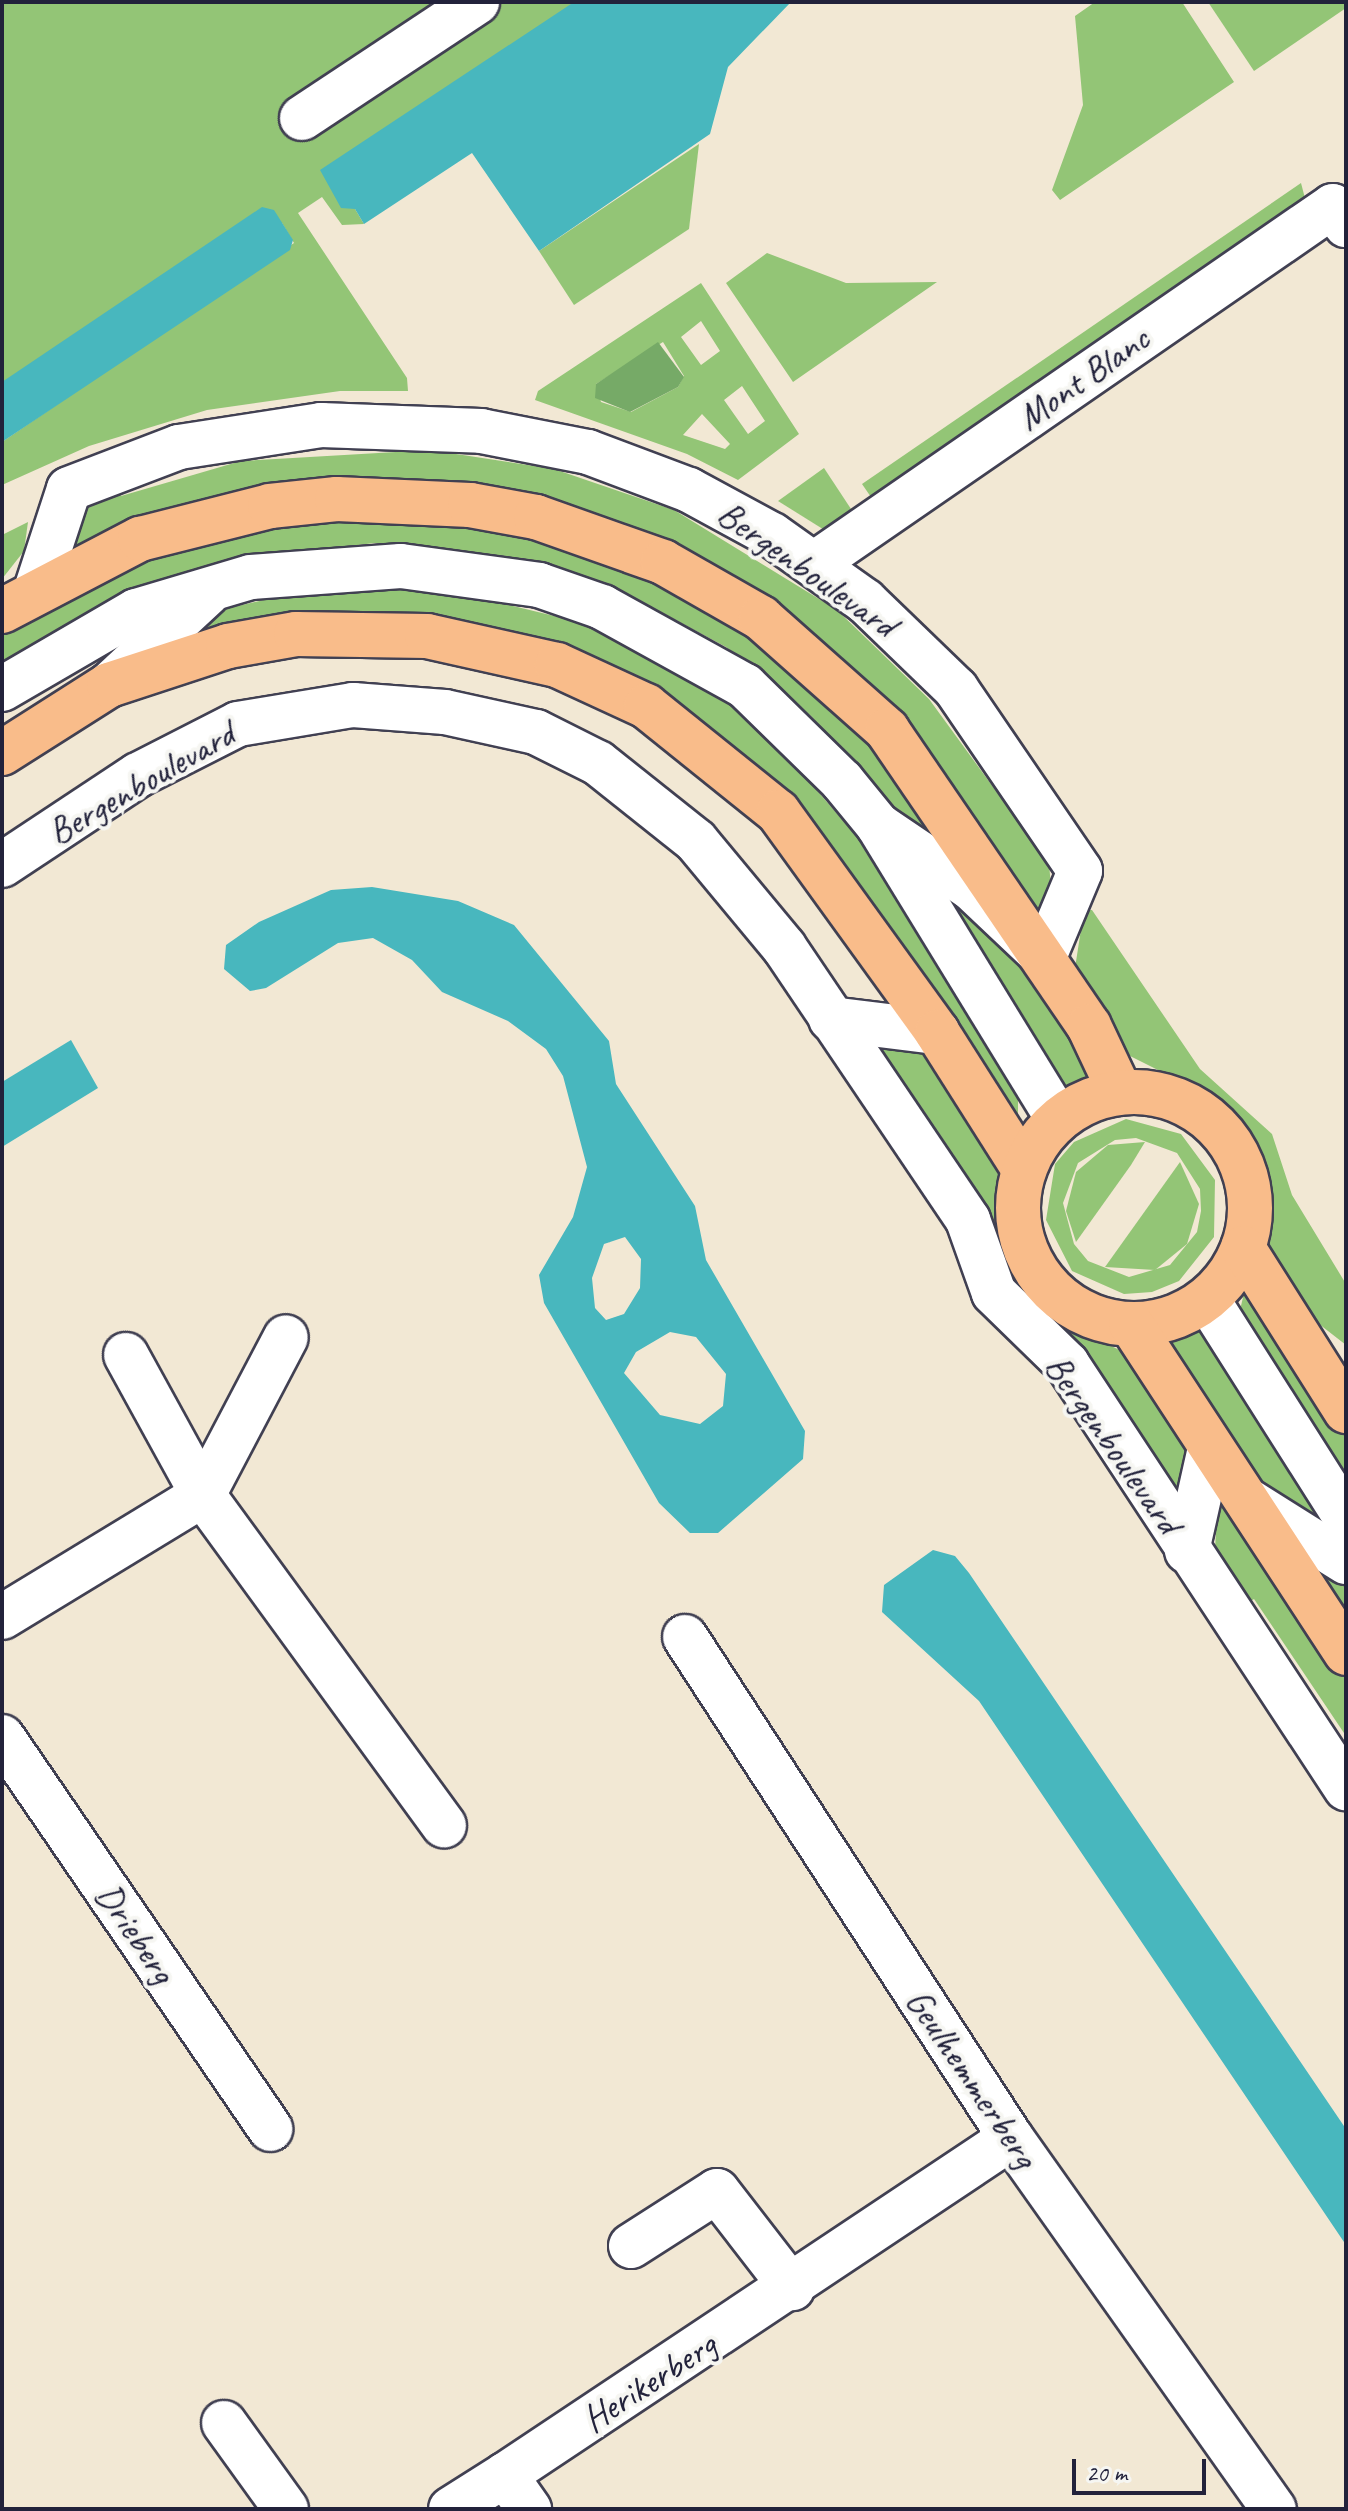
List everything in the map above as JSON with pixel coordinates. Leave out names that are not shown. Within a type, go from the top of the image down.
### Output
[{"type":"main road","name":"Bergenboulevard","points":[[18,602],[153,535],[270,506],[337,499],[470,505],[600,537],[713,588],[848,689],[922,774],[1106,1054],[1120,1092]]},
{"type":"main road","points":[[2,753],[109,685],[228,646],[359,631],[482,647],[609,686],[689,736],[778,812],[937,1032],[1024,1169]]},
{"type":"main road","points":[[1120,1092],[1181,1100],[1229,1140],[1250,1199],[1243,1248],[1207,1299],[1164,1321],[1131,1324],[1074,1309],[1035,1269],[1017,1216],[1024,1169],[1058,1119],[1120,1092]]},
{"type":"main road","points":[[1243,1248],[1346,1411]]},
{"type":"main road","name":"Bergenboulevard","points":[[1131,1324],[1346,1653]]},
{"type":"street","points":[[302,118],[477,2]]},
{"type":"street","name":"Mont Blanc","points":[[814,564],[1333,206],[1346,225]]},
{"type":"street","name":"Bergenboulevard","points":[[2,689],[136,611],[219,583],[337,566],[401,566],[539,585],[602,607],[745,686],[878,825],[971,888],[1044,957],[1080,871],[956,689],[902,633],[814,564],[689,490],[588,452],[481,431],[321,425],[179,447],[69,489],[18,602]]},
{"type":"street","points":[[109,685],[219,583]]},
{"type":"street","name":"Bergenboulevard","points":[[2,865],[138,775],[238,724],[353,705],[445,712],[536,732],[598,763],[665,810],[736,886],[968,1220],[994,1293],[1067,1364],[1187,1551],[1346,1788]]},
{"type":"street","name":"Bergenboulevard","points":[[878,825],[1058,1119]]},
{"type":"street","points":[[831,1019],[937,1032]]},
{"type":"street","points":[[1207,1299],[1346,1518]]},
{"type":"street","points":[[2,1617],[203,1495],[286,1337]]},
{"type":"street","points":[[126,1355],[203,1495],[444,1826]]},
{"type":"street","name":"Bergenboulevard","points":[[1187,1551],[1210,1448]]},
{"type":"street","name":"Bergenboulevard","points":[[1247,1500],[1346,1562]]},
{"type":"street","name":"Geulhemmerberg","points":[[685,1637],[1011,2138],[1274,2509]]},
{"type":"street","name":"Drieberg","points":[[2,1737],[270,2129]]},
{"type":"street","name":"Herikerberg","points":[[451,2509],[517,2492],[792,2288],[1011,2138]]},
{"type":"street","points":[[631,2246],[717,2191],[792,2288]]},
{"type":"street","points":[[224,2423],[286,2509]]},
{"type":"green space","points":[[2,2],[616,2],[355,209],[364,224],[342,225],[322,197],[298,213],[407,378],[408,391],[340,391],[207,410],[89,446],[2,485],[2,442],[294,243],[282,223],[2,409]]},
{"type":"green space","points":[[1095,2],[1182,2],[1234,82],[1060,200],[1052,190],[1083,105],[1075,16]]},
{"type":"green space","points":[[1208,2],[1346,2],[1346,8],[1254,71]]},
{"type":"green space","points":[[699,144],[689,229],[574,305],[539,251]]},
{"type":"green space","points":[[1301,183],[1307,206],[873,500],[862,484]]},
{"type":"green space","points":[[767,253],[846,283],[937,282],[793,382],[726,283]]},
{"type":"green space","points":[[701,283],[799,434],[738,480],[687,454],[535,400],[538,391]],"holes":[[[701,321],[720,351],[701,365],[681,337]],[[663,342],[684,376],[678,387],[631,412],[601,402],[596,384]],[[742,386],[765,421],[748,434],[724,400]],[[702,414],[730,444],[725,449],[683,435]]]},
{"type":"green space","points":[[658,342],[684,377],[678,387],[630,412],[595,398],[596,384]]},
{"type":"green space","points":[[430,450],[554,469],[674,510],[837,610],[929,699],[1004,802],[1015,795],[1048,851],[1051,887],[1040,921],[857,679],[473,491],[72,552],[71,529],[80,509],[115,483],[121,496],[241,461]]},
{"type":"green space","points":[[824,468],[853,512],[826,531],[778,501]]},
{"type":"green space","points":[[338,512],[533,530],[706,599],[838,699],[964,860],[901,819],[811,716],[726,647],[629,595],[505,556],[375,543],[245,558],[2,666],[2,630],[145,551]]},
{"type":"green space","points":[[28,522],[24,551],[2,579],[2,535]]},
{"type":"green space","points":[[386,588],[459,593],[579,622],[715,690],[771,737],[864,845],[1018,1078],[1018,1128],[811,833],[551,649],[176,640],[229,608],[308,590]]},
{"type":"green space","points":[[919,873],[1017,943],[1094,1077],[1059,1092]]},
{"type":"green space","points":[[1084,910],[1092,910],[1200,1069],[1272,1134],[1292,1195],[1346,1284],[1346,1345],[1310,1317],[1265,1243],[1263,1172],[1237,1121],[1208,1095],[1126,1054],[1075,968]]},
{"type":"green space","points":[[885,1044],[940,1059],[998,1159],[1003,1244],[1029,1294],[1060,1322],[1126,1353],[1190,1446],[1180,1504],[1035,1319],[869,1045]]},
{"type":"green space","points":[[1126,1119],[1181,1134],[1215,1180],[1214,1237],[1179,1281],[1152,1292],[1124,1294],[1072,1271],[1046,1220],[1055,1164],[1074,1142]],"holes":[[[1136,1138],[1177,1153],[1200,1189],[1201,1211],[1197,1232],[1170,1265],[1129,1277],[1088,1261],[1074,1244],[1063,1203],[1078,1163],[1115,1140]]]},
{"type":"green space","points":[[1145,1142],[1076,1242],[1066,1211],[1076,1172],[1108,1145]]},
{"type":"green space","points":[[1180,1162],[1199,1204],[1187,1244],[1155,1270],[1105,1267]]},
{"type":"green space","points":[[1245,1289],[1346,1428],[1346,1486],[1247,1336],[1240,1310]]},
{"type":"green space","points":[[1206,1322],[1346,1540],[1275,1495],[1234,1456],[1165,1347],[1168,1339]]},
{"type":"green space","points":[[1218,1496],[1346,1670],[1346,1736],[1254,1599],[1243,1606],[1215,1549]]},
{"type":"green space","points":[[1302,1548],[1346,1578],[1346,1627]]},
{"type":"water","points":[[574,2],[791,2],[728,67],[710,134],[539,251],[472,153],[364,224],[355,209],[341,208],[320,170]]},
{"type":"water","points":[[262,207],[274,210],[293,240],[290,250],[2,442],[2,382]]},
{"type":"water","points":[[372,887],[458,901],[514,925],[609,1041],[616,1084],[695,1206],[706,1260],[805,1431],[803,1459],[718,1533],[690,1533],[659,1503],[544,1303],[539,1275],[573,1217],[587,1167],[563,1076],[546,1049],[508,1021],[442,992],[412,960],[373,938],[338,943],[266,988],[250,991],[224,969],[226,945],[259,922],[331,890]],"holes":[[[625,1237],[641,1259],[640,1288],[624,1314],[606,1320],[595,1308],[592,1278],[604,1244]],[[670,1332],[696,1337],[726,1374],[723,1406],[700,1424],[660,1415],[624,1373],[636,1352]]]},
{"type":"water","points":[[71,1040],[98,1088],[2,1147],[2,1082]]},
{"type":"water","points":[[933,1550],[955,1556],[969,1573],[1346,2129],[1346,2245],[979,1701],[882,1612],[884,1585]]}]
